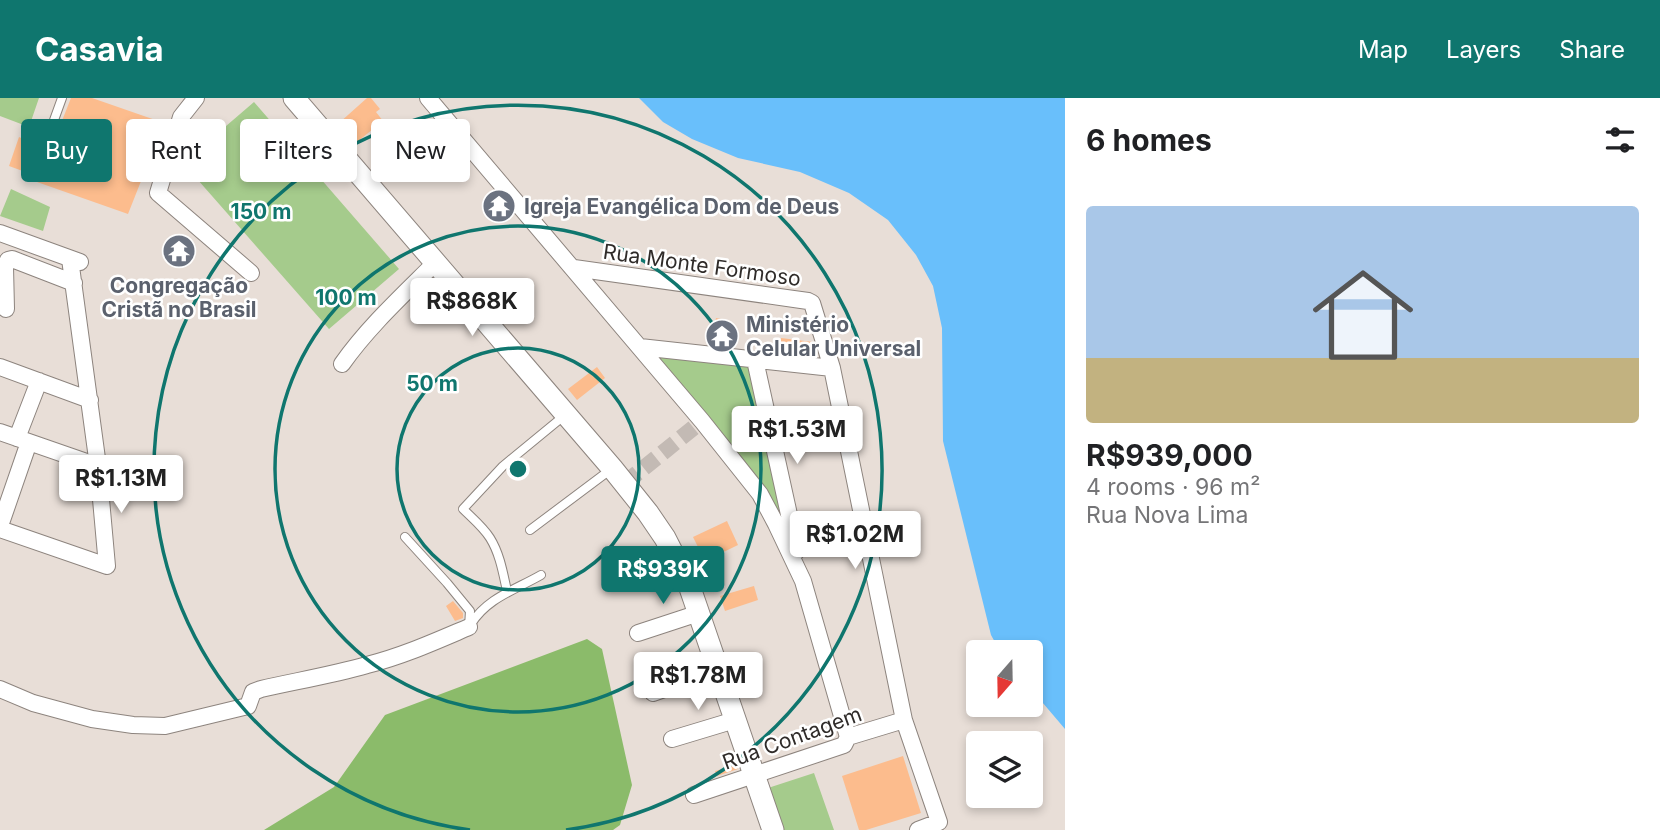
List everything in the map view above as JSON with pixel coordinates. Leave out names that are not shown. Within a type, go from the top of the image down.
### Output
[{"type":"street","points":[[196,98],[181,117],[158,193],[251,273]]},
{"type":"street","points":[[294,98],[612,468],[665,538],[690,585],[773,830]]},
{"type":"street","points":[[428,98],[574,268],[760,494],[803,581]]},
{"type":"street","points":[[0,233],[76,261],[74,283],[99,466],[107,566],[0,528],[38,381]]},
{"type":"street","points":[[6,309],[5,267],[8,260],[74,283]]},
{"type":"street","points":[[342,364],[359,341],[435,263]]},
{"type":"street","name":"Rua Monte Formoso","points":[[574,268],[811,301],[832,368],[904,720],[939,822],[920,830]]},
{"type":"street","points":[[640,347],[832,368]]},
{"type":"street","points":[[755,360],[803,581],[848,737]]},
{"type":"street","points":[[0,367],[90,400]]},
{"type":"street","points":[[0,432],[99,466]]},
{"type":"street","points":[[638,633],[699,613]]},
{"type":"street","points":[[0,689],[33,703],[92,719],[165,726],[248,706],[253,692],[261,689],[370,665],[470,627]]},
{"type":"street","points":[[653,693],[718,670]]},
{"type":"street","points":[[672,739],[735,720]]},
{"type":"street","name":"Rua Contagem","points":[[694,795],[844,745],[848,737],[904,720]]},
{"type":"lane","points":[[54,119],[62,98]]},
{"type":"lane","points":[[508,591],[499,556],[489,536],[463,509],[503,466],[565,414]]},
{"type":"lane","points":[[530,530],[612,468]]},
{"type":"lane","points":[[405,537],[470,611],[470,627]]},
{"type":"lane","points":[[470,627],[484,607],[508,591],[541,575]]},
{"type":"green space","points":[[0,98],[39,98],[32,119],[21,119],[21,124],[0,116]]},
{"type":"green space","points":[[254,102],[269,119],[240,119],[240,182],[323,182],[399,269],[329,329],[200,182],[226,182],[226,126]]},
{"type":"green space","points":[[11,189],[50,207],[43,231],[0,216]]},
{"type":"green space","points":[[654,353],[752,363],[784,513],[776,517]]},
{"type":"green space","points":[[587,639],[602,649],[632,785],[620,825],[613,830],[264,830],[334,787],[385,715]]},
{"type":"green space","points":[[814,773],[834,830],[783,830],[768,788]]},
{"type":"water","points":[[639,98],[1065,98],[1065,729],[1043,703],[1043,640],[994,640],[991,635],[943,441],[942,328],[933,286],[916,255],[888,220],[849,193],[800,172],[738,158],[692,139],[663,122]]},
{"type":"building","points":[[71,98],[92,98],[152,119],[126,119],[126,182],[141,182],[128,214],[37,182],[112,182],[112,119],[63,119]]},
{"type":"building","points":[[367,98],[371,98],[380,109],[376,112],[381,119],[371,119],[371,131],[357,142],[357,119],[343,119]]},
{"type":"building","points":[[19,137],[21,138],[21,170],[9,166]]},
{"type":"building","points":[[498,197],[507,207],[495,216],[487,207]]},
{"type":"building","points":[[716,318],[730,321],[726,346],[711,344]]},
{"type":"building","points":[[781,338],[813,342],[817,355],[779,351]]},
{"type":"building","points":[[597,367],[605,378],[577,400],[568,389]]},
{"type":"building","points":[[727,521],[738,545],[705,561],[693,537]]},
{"type":"building","points":[[754,586],[758,600],[725,611],[720,596]]},
{"type":"building","points":[[453,601],[463,613],[463,618],[455,621],[446,606]]},
{"type":"building","points":[[903,756],[921,813],[859,830],[842,776]]},
{"type":"building","points":[[737,765],[738,769],[717,776],[715,771]]},
{"type":"tunnel","points":[[625,483],[702,421]]},
{"type":"place","name":"Igreja Evangélica Dom de Deus","points":[[499,206]]},
{"type":"place","name":"Congregação Cristã no Brasil","points":[[179,251]]},
{"type":"place","name":"Ministério Celular Universal","points":[[722,336]]}]
